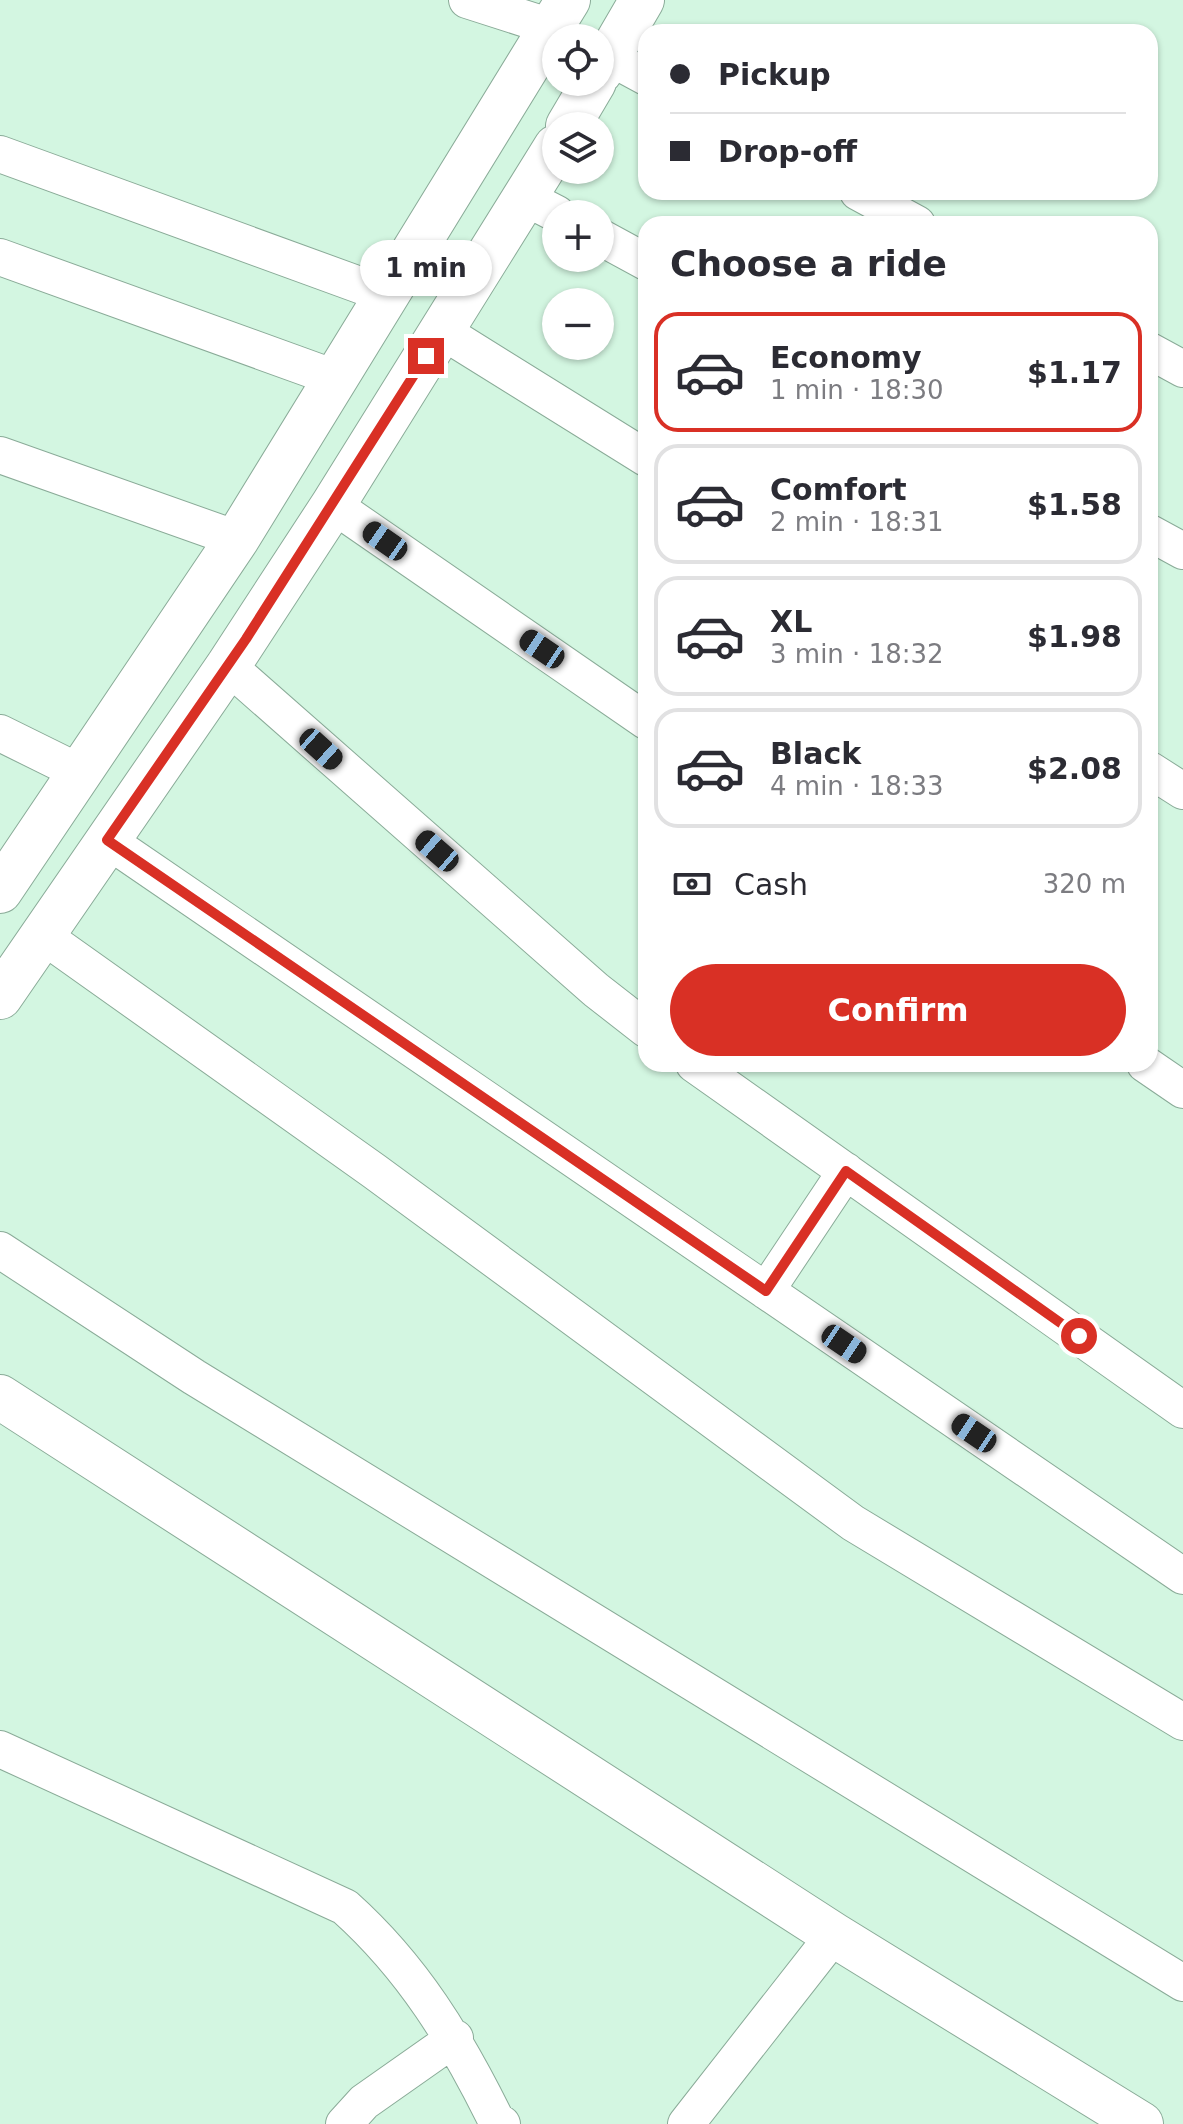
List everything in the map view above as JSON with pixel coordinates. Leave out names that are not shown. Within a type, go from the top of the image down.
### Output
[{"type":"street","points":[[0,891],[237,539],[560,13],[467,0]]},
{"type":"street","points":[[614,67],[642,0]]},
{"type":"street","points":[[579,112],[592,96]]},
{"type":"street","points":[[0,154],[387,295]]},
{"type":"street","points":[[0,997],[228,666],[442,331],[541,206],[547,184]]},
{"type":"street","points":[[873,200],[902,216]]},
{"type":"street","points":[[614,245],[638,258]]},
{"type":"street","points":[[0,257],[335,378]]},
{"type":"street","points":[[442,331],[638,453]]},
{"type":"street","points":[[1158,355],[1183,369]]},
{"type":"street","points":[[0,455],[237,539]]},
{"type":"street","points":[[333,505],[638,715]]},
{"type":"street","points":[[1158,537],[1183,551]]},
{"type":"street","points":[[228,666],[596,990],[638,1023]]},
{"type":"street","points":[[0,733],[79,772]]},
{"type":"street","points":[[1158,775],[1183,791]]},
{"type":"street","points":[[107,840],[1183,1576]]},
{"type":"street","points":[[42,935],[374,1171],[853,1523],[1183,1722]]},
{"type":"street","points":[[705,1072],[1183,1410]]},
{"type":"street","points":[[766,1291],[846,1171]]},
{"type":"street","points":[[0,1250],[194,1377],[1183,1983]]},
{"type":"street","points":[[0,1397],[834,1935],[1141,2124]]},
{"type":"street","points":[[0,1749],[345,1907],[383,1941],[455,2038],[496,2120],[502,2124]]},
{"type":"street","points":[[686,2124],[834,1935]]},
{"type":"street","points":[[344,2124],[364,2102],[455,2038]]},
{"type":"route","points":[[426,356],[246,639],[107,840],[766,1291],[846,1171],[1079,1336]]}]
